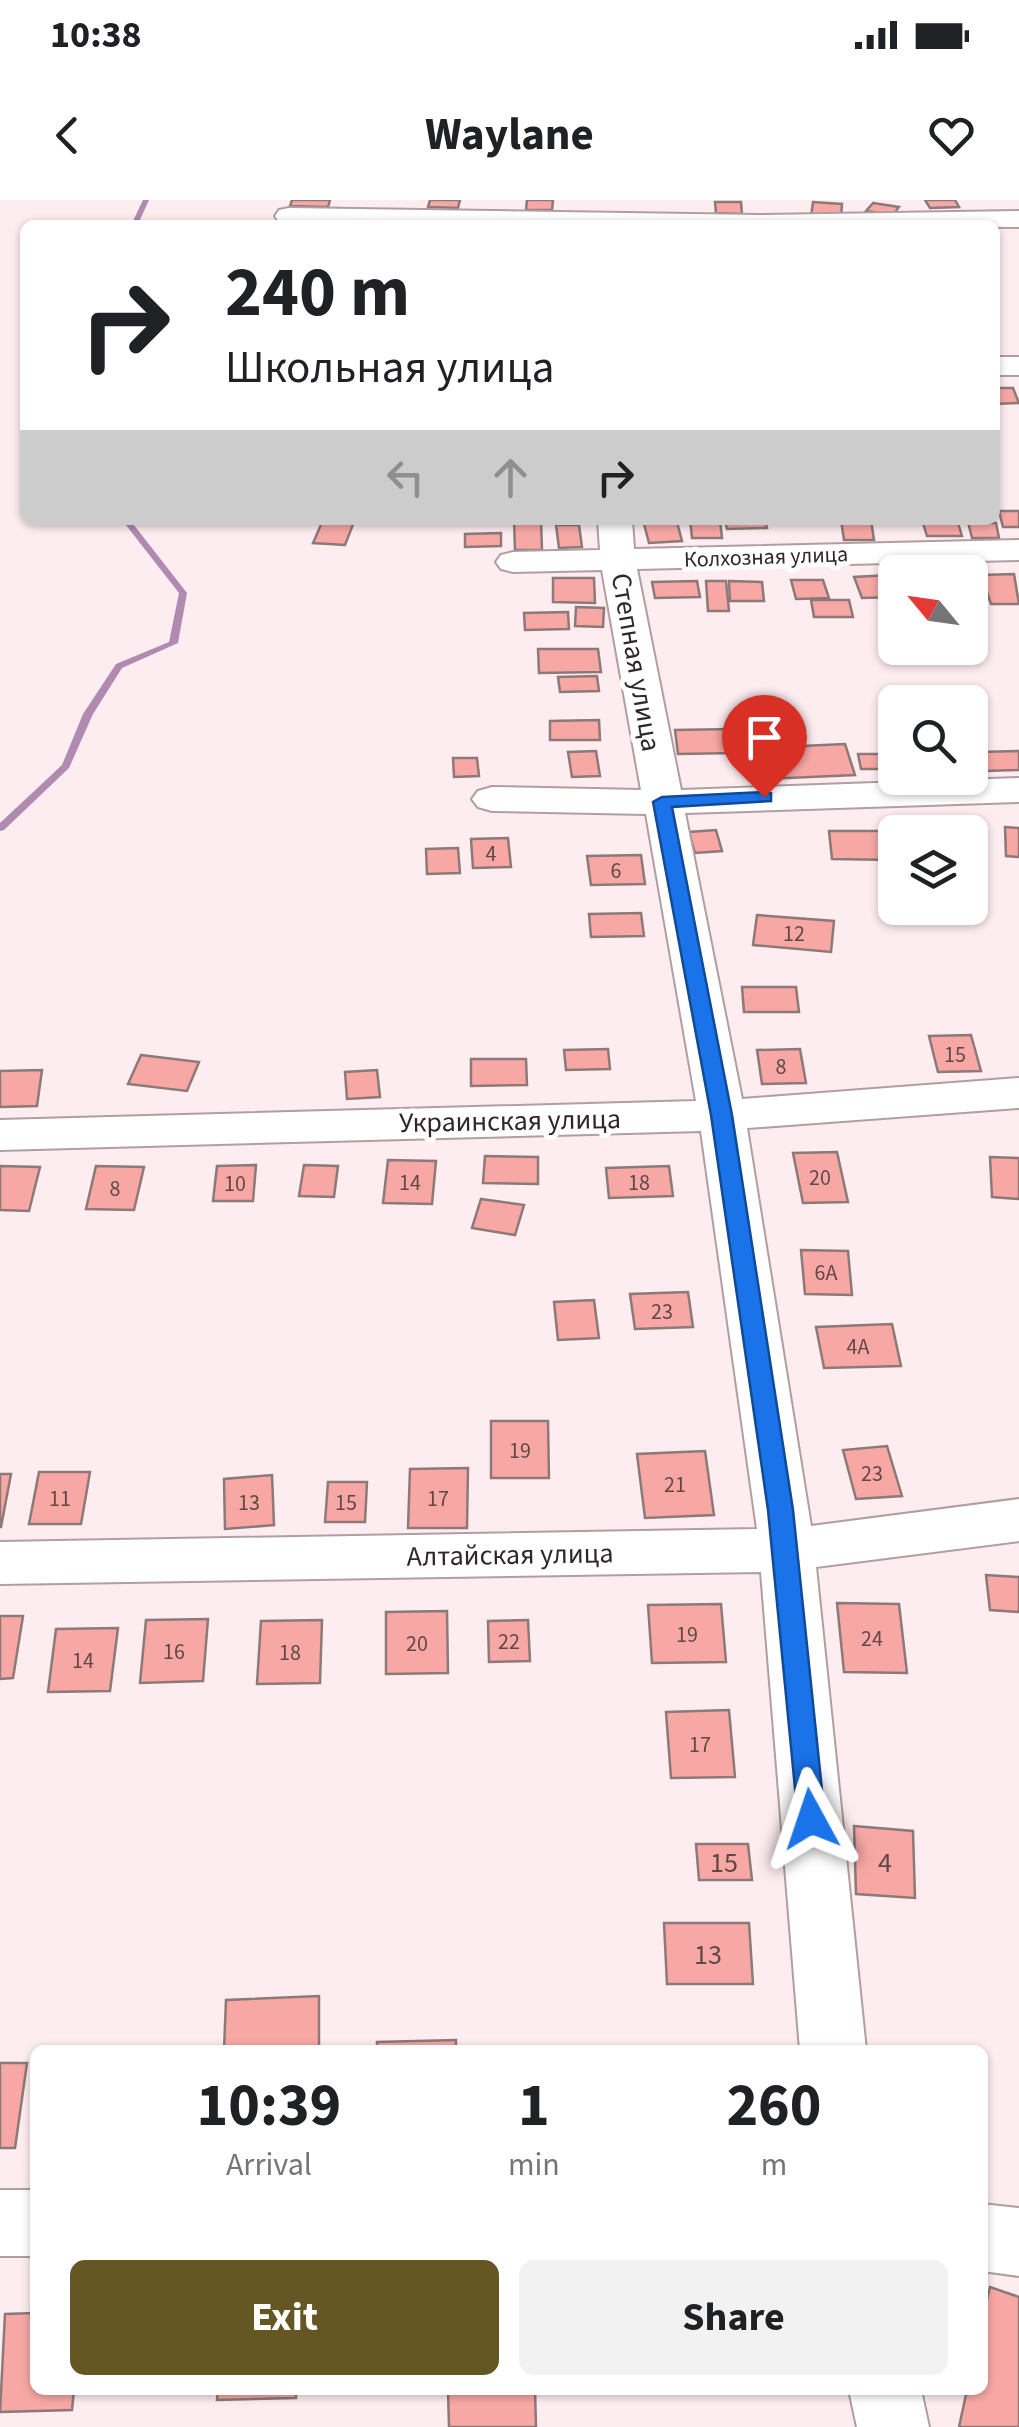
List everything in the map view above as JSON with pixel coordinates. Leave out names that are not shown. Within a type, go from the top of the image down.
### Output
[{"type":"street","points":[[890,220],[1019,217],[1015,200]]},
{"type":"street","points":[[289,216],[587,214],[702,220]]},
{"type":"street","name":"Колхозная улица","points":[[513,562],[616,540],[1019,550]]},
{"type":"street","name":"Степная улица","points":[[616,540],[722,1115],[786,1550],[832,2045]]},
{"type":"street","points":[[492,799],[662,802],[1019,790]]},
{"type":"street","name":"Украинская улица","points":[[0,1135],[722,1115],[1019,1093]]},
{"type":"street","name":"Алтайская улица","points":[[0,1563],[786,1550],[1019,1520]]},
{"type":"street","points":[[0,2224],[30,2223]]},
{"type":"street","points":[[988,2238],[1019,2242]]},
{"type":"street","points":[[886,2395],[893,2427]]},
{"type":"building","points":[[292,200],[330,200],[328,207],[290,206]]},
{"type":"building","points":[[430,200],[460,200],[458,208],[428,207]]},
{"type":"building","points":[[527,200],[553,200],[552,210],[526,210]]},
{"type":"building","points":[[925,200],[955,200],[959,207],[930,208]]},
{"type":"building","points":[[715,202],[741,202],[742,214],[716,213]]},
{"type":"building","points":[[813,202],[842,204],[841,217],[811,216]]},
{"type":"building","points":[[873,203],[899,207],[893,215],[866,211]]},
{"type":"building","points":[[1000,388],[1013,388],[1019,403],[1000,404]]},
{"type":"building","points":[[1000,511],[1019,511],[1019,527],[1003,527]]},
{"type":"building","points":[[321,525],[353,525],[345,545],[313,543]]},
{"type":"building","points":[[514,525],[541,525],[542,550],[515,550]]},
{"type":"building","points":[[556,525],[579,525],[582,547],[559,548]]},
{"type":"building","points":[[644,525],[678,525],[682,541],[649,543]]},
{"type":"building","points":[[691,525],[721,525],[722,538],[692,538]]},
{"type":"building","points":[[726,525],[767,528],[727,529]]},
{"type":"building","points":[[842,525],[872,525],[874,540],[844,540]]},
{"type":"building","points":[[924,525],[959,525],[962,536],[927,536]]},
{"type":"building","points":[[969,525],[996,525],[999,538],[972,538]]},
{"type":"building","points":[[501,533],[501,546],[465,547],[465,534]]},
{"type":"building","points":[[1014,574],[1019,604],[991,604],[988,575]]},
{"type":"building","points":[[878,576],[878,598],[862,598],[854,577]]},
{"type":"building","points":[[553,578],[594,578],[595,603],[553,602]]},
{"type":"building","points":[[791,580],[823,580],[829,598],[796,599]]},
{"type":"building","points":[[697,581],[700,597],[655,598],[652,582]]},
{"type":"building","points":[[706,581],[726,581],[729,611],[708,611]]},
{"type":"building","points":[[729,581],[762,582],[764,601],[730,601]]},
{"type":"building","points":[[811,600],[849,600],[853,617],[814,617]]},
{"type":"building","points":[[576,607],[604,608],[603,627],[575,626]]},
{"type":"building","points":[[568,612],[569,629],[525,630],[524,613]]},
{"type":"building","points":[[538,649],[598,649],[601,672],[539,673]]},
{"type":"building","points":[[597,676],[599,691],[560,692],[558,677]]},
{"type":"building","points":[[599,720],[600,740],[550,740],[550,721]]},
{"type":"building","points":[[731,729],[736,753],[678,754],[675,730]]},
{"type":"building","points":[[845,744],[855,775],[765,779],[757,748]]},
{"type":"building","points":[[596,751],[600,776],[572,777],[568,752]]},
{"type":"building","points":[[1019,751],[1019,770],[988,771],[988,752]]},
{"type":"building","points":[[858,754],[878,754],[878,769],[861,769]]},
{"type":"building","points":[[453,758],[477,758],[479,776],[454,777]]},
{"type":"building","points":[[1005,827],[1019,828],[1019,857],[1006,856]]},
{"type":"building","points":[[716,830],[722,851],[695,853],[689,832]]},
{"type":"building","points":[[829,831],[878,831],[878,860],[832,859]]},
{"type":"building","points":[[508,838],[511,867],[473,868],[471,839]]},
{"type":"building","points":[[458,848],[460,873],[427,874],[426,849]]},
{"type":"building","points":[[641,855],[645,884],[591,885],[587,856]]},
{"type":"building","points":[[641,913],[644,936],[591,937],[589,914]]},
{"type":"building","points":[[757,915],[834,921],[831,952],[753,945]]},
{"type":"building","points":[[742,987],[796,987],[799,1012],[744,1012]]},
{"type":"building","points":[[971,1035],[981,1071],[938,1072],[929,1036]]},
{"type":"building","points":[[608,1049],[610,1069],[566,1070],[564,1050]]},
{"type":"building","points":[[800,1049],[806,1083],[762,1084],[757,1050]]},
{"type":"building","points":[[141,1055],[199,1062],[187,1091],[128,1084]]},
{"type":"building","points":[[471,1059],[526,1059],[527,1085],[471,1086]]},
{"type":"building","points":[[42,1070],[37,1106],[0,1107],[0,1071]]},
{"type":"building","points":[[377,1070],[380,1097],[347,1099],[345,1072]]},
{"type":"building","points":[[837,1152],[848,1202],[803,1203],[793,1153]]},
{"type":"building","points":[[485,1156],[538,1157],[538,1184],[483,1183]]},
{"type":"building","points":[[990,1157],[1019,1158],[1019,1199],[992,1197]]},
{"type":"building","points":[[388,1160],[436,1161],[432,1204],[383,1203]]},
{"type":"building","points":[[256,1165],[253,1201],[213,1201],[217,1166]]},
{"type":"building","points":[[304,1165],[338,1166],[334,1197],[299,1196]]},
{"type":"building","points":[[0,1166],[40,1167],[29,1211],[0,1210]]},
{"type":"building","points":[[96,1166],[144,1167],[134,1210],[86,1209]]},
{"type":"building","points":[[669,1166],[673,1196],[609,1198],[606,1168]]},
{"type":"building","points":[[481,1199],[524,1205],[515,1235],[472,1228]]},
{"type":"building","points":[[801,1250],[848,1251],[852,1295],[805,1294]]},
{"type":"building","points":[[688,1292],[693,1327],[635,1329],[630,1294]]},
{"type":"building","points":[[594,1300],[599,1338],[558,1340],[554,1302]]},
{"type":"building","points":[[892,1324],[901,1366],[824,1368],[816,1327]]},
{"type":"building","points":[[491,1421],[548,1421],[549,1478],[491,1478]]},
{"type":"building","points":[[887,1446],[902,1496],[856,1499],[843,1450]]},
{"type":"building","points":[[705,1451],[714,1515],[645,1518],[637,1454]]},
{"type":"building","points":[[468,1468],[467,1528],[408,1528],[410,1469]]},
{"type":"building","points":[[39,1472],[90,1472],[81,1524],[29,1524]]},
{"type":"building","points":[[0,1474],[11,1474],[1,1527],[0,1527]]},
{"type":"building","points":[[272,1475],[274,1525],[225,1529],[224,1479]]},
{"type":"building","points":[[328,1482],[367,1482],[365,1522],[325,1522]]},
{"type":"building","points":[[986,1575],[1019,1577],[1019,1612],[990,1610]]},
{"type":"building","points":[[837,1603],[899,1604],[907,1673],[844,1672]]},
{"type":"building","points":[[721,1604],[726,1662],[652,1663],[648,1605]]},
{"type":"building","points":[[447,1611],[448,1673],[386,1674],[386,1612]]},
{"type":"building","points":[[0,1616],[23,1616],[13,1678],[0,1679]]},
{"type":"building","points":[[208,1619],[203,1681],[140,1683],[146,1620]]},
{"type":"building","points":[[322,1620],[320,1683],[257,1684],[261,1621]]},
{"type":"building","points":[[528,1620],[530,1661],[489,1662],[488,1621]]},
{"type":"building","points":[[118,1628],[110,1691],[48,1692],[56,1629]]},
{"type":"building","points":[[729,1710],[735,1777],[671,1778],[666,1712]]},
{"type":"building","points":[[854,1826],[913,1831],[915,1898],[856,1894]]},
{"type":"building","points":[[696,1844],[748,1844],[752,1880],[699,1880]]},
{"type":"building","points":[[664,1923],[749,1923],[753,1984],[667,1984]]},
{"type":"building","points":[[319,1996],[319,2045],[224,2045],[226,2000]]},
{"type":"building","points":[[456,2040],[456,2045],[377,2045]]},
{"type":"building","points":[[0,2063],[27,2063],[15,2148],[0,2148]]},
{"type":"building","points":[[990,2287],[1019,2297],[1019,2427],[959,2427],[966,2395],[988,2395]]},
{"type":"building","points":[[30,2313],[30,2395],[74,2395],[72,2410],[0,2412],[5,2314]]},
{"type":"building","points":[[218,2395],[296,2395],[296,2398],[217,2400]]},
{"type":"building","points":[[448,2395],[535,2395],[536,2427],[449,2427]]},
{"type":"waterway","points":[[136,220],[146,200]]},
{"type":"waterway","points":[[0,828],[66,766],[88,714],[119,666],[173,643],[183,593],[130,525]]},
{"type":"route","points":[[764,797],[662,802],[722,1115],[781,1510],[811,1819]]}]
